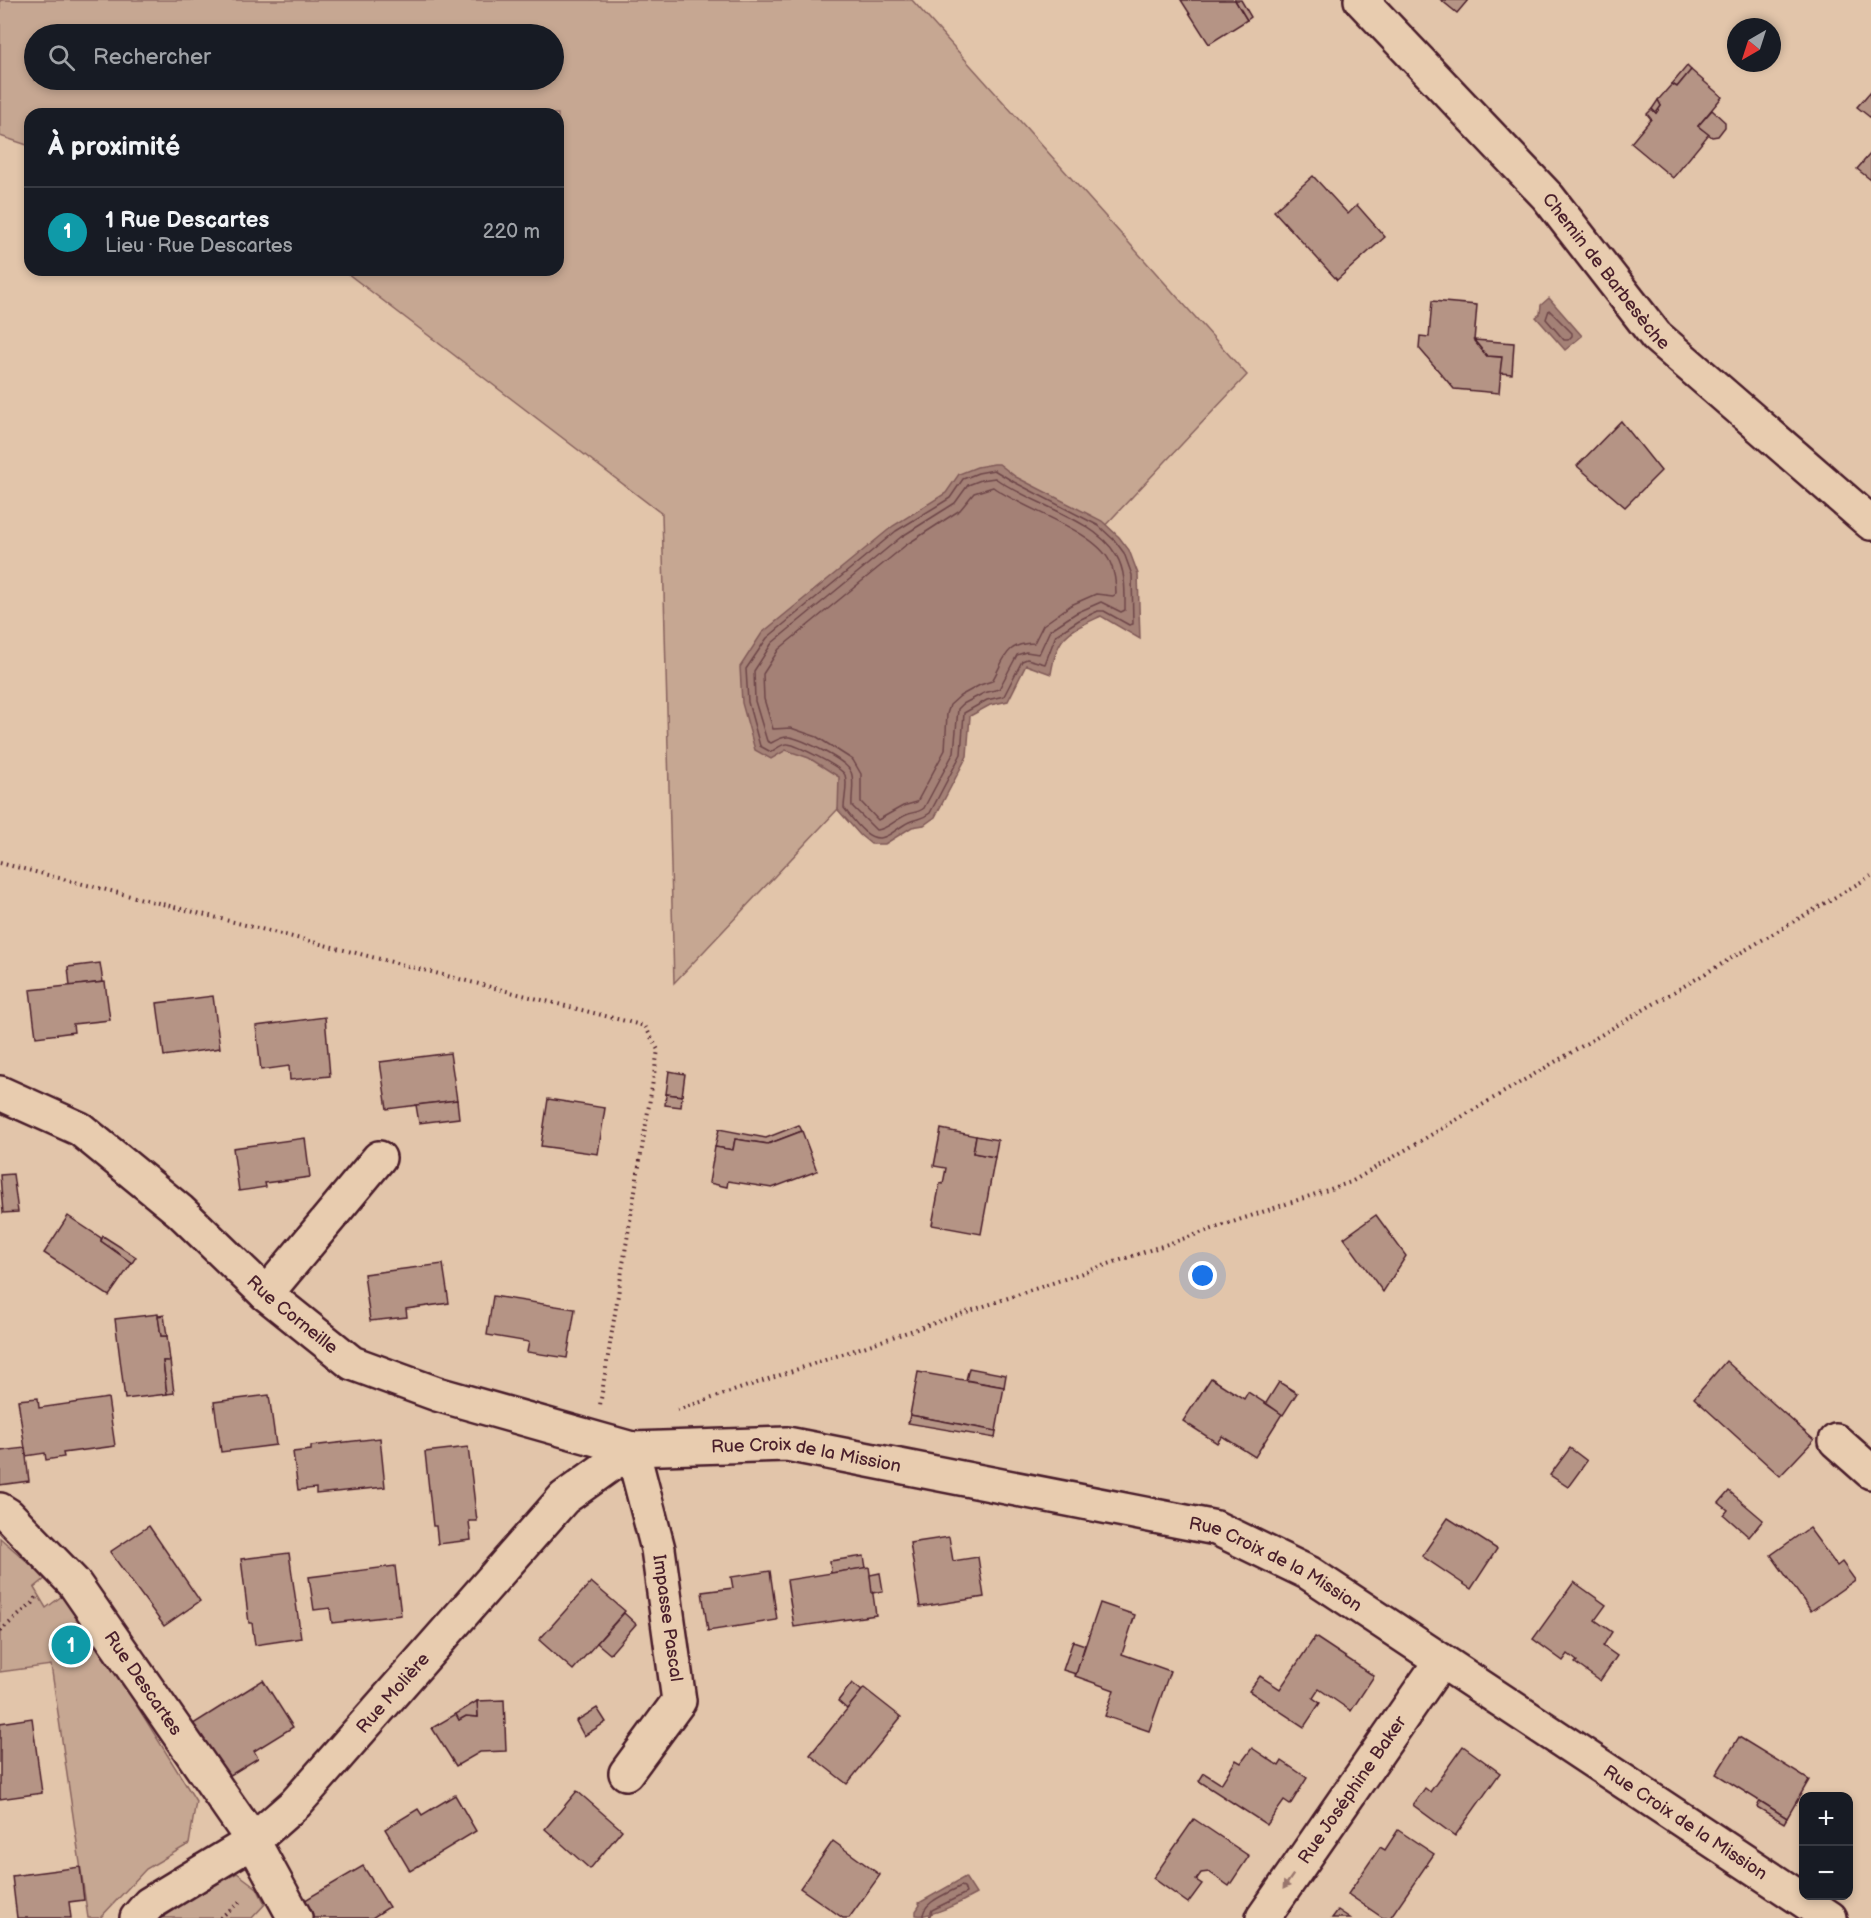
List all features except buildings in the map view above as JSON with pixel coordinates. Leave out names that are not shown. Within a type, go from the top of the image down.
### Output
[{"type":"street","name":"Chemin de Barbesèche","points":[[1361,0],[1548,196],[1656,336],[1871,523]]},
{"type":"street","name":"Rue Corneille","points":[[0,1093],[80,1130],[180,1211],[266,1294],[352,1363],[437,1394],[632,1449]]},
{"type":"street","points":[[266,1294],[379,1158]]},
{"type":"street","points":[[1836,1441],[1871,1472]]},
{"type":"street","name":"Rue Croix de la Mission","points":[[632,1449],[786,1444],[1216,1528],[1309,1573],[1830,1918]]},
{"type":"street","name":"Impasse Pascal","points":[[626,1773],[679,1701],[658,1549],[632,1449]]},
{"type":"street","name":"Rue Molière","points":[[137,1918],[149,1904],[253,1841],[296,1803],[564,1498],[632,1449]]},
{"type":"street","name":"Rue Descartes","points":[[0,1510],[8,1515],[74,1582],[253,1841],[295,1918]]},
{"type":"street","name":"Rue Joséphine Baker","points":[[1263,1918],[1441,1661]]},
{"type":"path","points":[[0,863],[645,1026],[658,1050],[594,1438]]},
{"type":"path","points":[[674,1412],[1351,1182],[1871,876]]},
{"type":"path","points":[[0,1631],[33,1603],[56,1564]]},
{"type":"shaded area","points":[[0,0],[912,0],[1247,375],[674,983],[662,514],[351,276],[564,276],[564,108],[24,108],[24,144],[0,136]]},
{"type":"shaded area","points":[[0,1538],[46,1578],[34,1588],[46,1608],[62,1596],[93,1635],[196,1801],[189,1844],[146,1869],[100,1918],[88,1918],[51,1665],[0,1672]]},
{"type":"shaded area","points":[[237,1873],[257,1888],[265,1904],[252,1918],[162,1918],[194,1897]]},
{"type":"water","points":[[1549,298],[1582,336],[1565,350],[1536,317],[1540,314],[1541,305]]},
{"type":"water","points":[[999,464],[1016,477],[1102,521],[1119,537],[1129,550],[1138,574],[1140,639],[1101,616],[1066,636],[1060,643],[1051,674],[1026,665],[1008,701],[990,705],[970,716],[967,756],[935,817],[924,825],[912,827],[885,844],[871,844],[838,810],[839,777],[809,758],[786,750],[771,759],[755,750],[742,703],[740,667],[762,633],[893,526],[946,493],[959,474]]},
{"type":"water","points":[[965,1877],[976,1894],[937,1912],[916,1915],[919,1903]]},
{"type":"place","name":"1 Rue Descartes","points":[[71,1645]]}]
